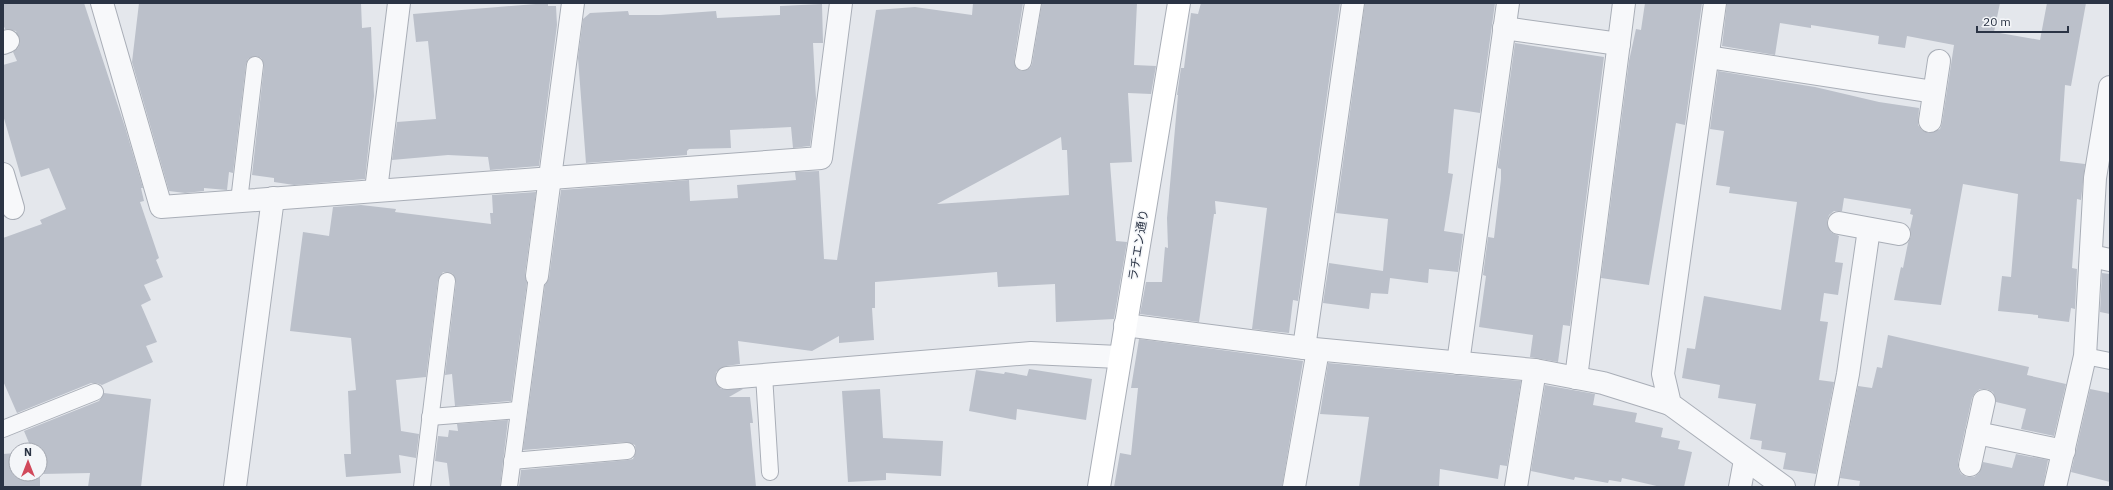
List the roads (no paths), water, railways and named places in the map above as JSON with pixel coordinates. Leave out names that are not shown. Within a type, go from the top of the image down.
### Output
[{"type":"street","points":[[102,3],[161,207],[821,158],[841,3]]},
{"type":"street","points":[[376,190],[399,3]]},
{"type":"street","points":[[537,276],[574,3]]},
{"type":"street","name":"ラチエン通り","points":[[1099,487],[1119,357],[1179,3]]},
{"type":"street","points":[[1294,487],[1353,3]]},
{"type":"street","points":[[1458,363],[1508,3]]},
{"type":"street","points":[[1576,378],[1624,3]]},
{"type":"street","points":[[1670,404],[1664,374],[1715,3]]},
{"type":"street","points":[[1504,28],[1619,44]]},
{"type":"street","points":[[1708,57],[1934,92]]},
{"type":"street","points":[[1930,121],[1939,61]]},
{"type":"street","points":[[2055,487],[2085,356],[2100,258],[2095,178],[2106,127],[2110,87]]},
{"type":"street","points":[[3,174],[8,210]]},
{"type":"street","points":[[235,487],[273,198]]},
{"type":"street","points":[[1839,223],[1899,234]]},
{"type":"street","points":[[1826,487],[1848,374],[1869,228]]},
{"type":"street","points":[[1125,324],[1311,349],[1536,370],[1603,383],[1670,404],[1784,487]]},
{"type":"street","points":[[727,378],[1031,353],[1119,357]]},
{"type":"street","points":[[1516,487],[1536,370]]},
{"type":"street","points":[[1970,465],[1984,401]]},
{"type":"street","points":[[1977,433],[2064,451]]},
{"type":"street","points":[[1740,487],[1745,460]]},
{"type":"lane","points":[[1023,62],[1032,3]]},
{"type":"lane","points":[[239,201],[255,65]]},
{"type":"lane","points":[[509,487],[537,276]]},
{"type":"lane","points":[[422,487],[447,281]]},
{"type":"lane","points":[[2085,356],[2110,361]]},
{"type":"lane","points":[[764,375],[770,472]]},
{"type":"lane","points":[[3,429],[95,392]]},
{"type":"lane","points":[[430,417],[519,410]]},
{"type":"lane","points":[[512,461],[627,451]]}]
